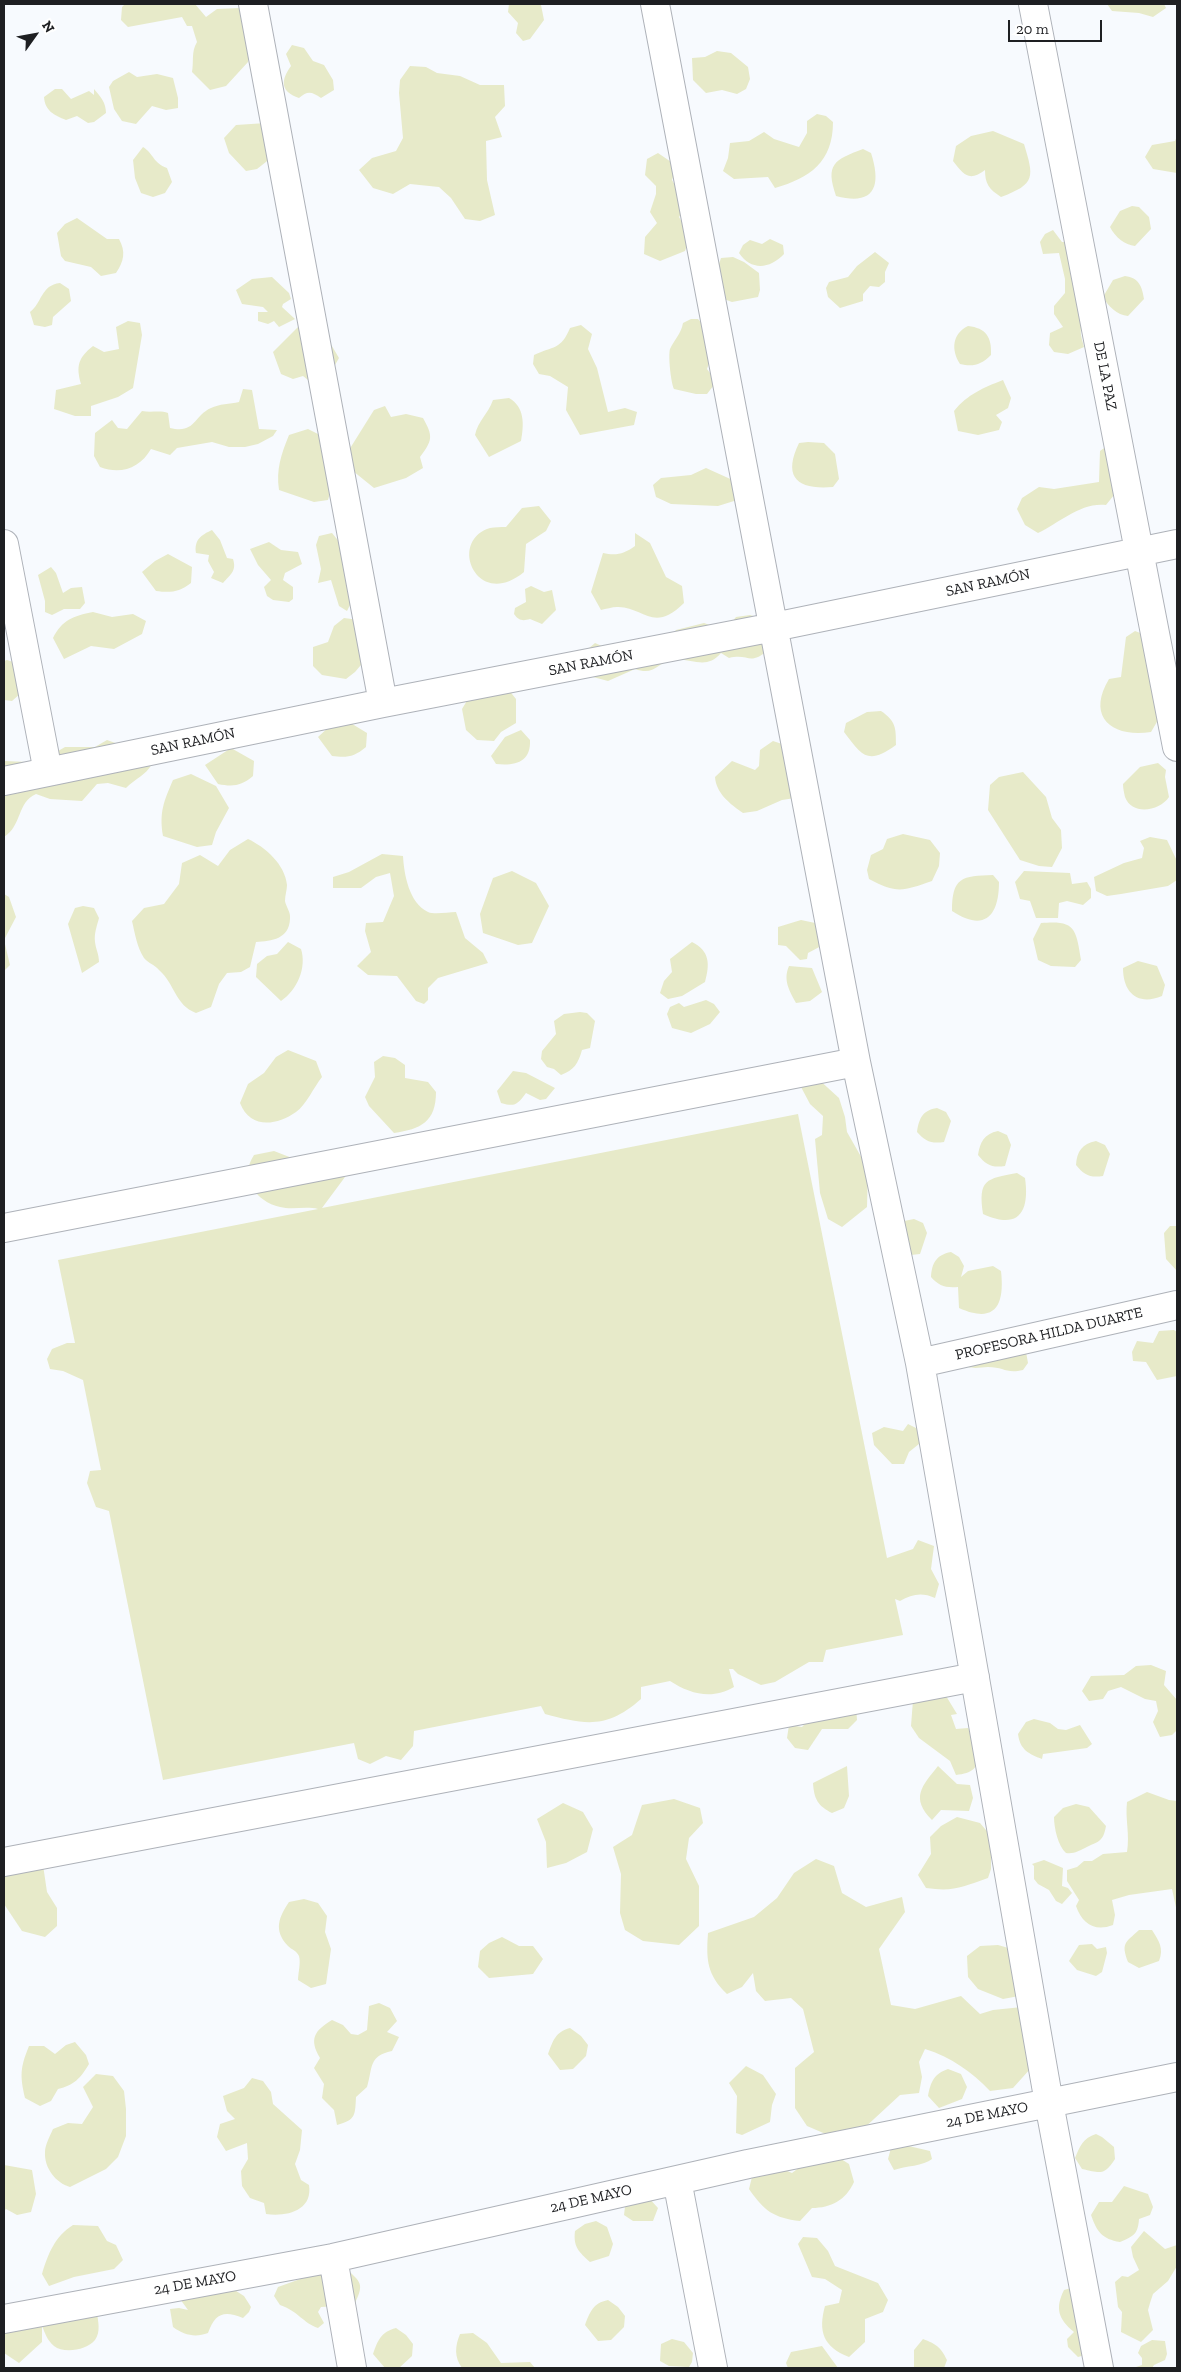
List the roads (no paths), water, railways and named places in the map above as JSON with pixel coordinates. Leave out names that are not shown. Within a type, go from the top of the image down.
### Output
[{"type":"street","points":[[253,4],[383,703]]},
{"type":"street","points":[[655,4],[856,1062],[920,1363],[1049,2103],[1099,2368]]},
{"type":"street","name":"DE LA PAZ","points":[[1033,4],[1177,747]]},
{"type":"street","points":[[4,544],[48,772]]},
{"type":"street","name":"SAN RAMÓN","points":[[4,780],[383,703],[774,627],[1177,544]]},
{"type":"street","points":[[4,1228],[856,1062]]},
{"type":"street","name":"PROFESORA HILDA DUARTE","points":[[920,1363],[1177,1305]]},
{"type":"street","points":[[4,1862],[975,1677]]},
{"type":"street","name":"24 DE MAYO","points":[[4,2318],[332,2258],[677,2180],[1177,2077]]},
{"type":"street","points":[[677,2180],[713,2368]]},
{"type":"street","points":[[332,2258],[352,2368]]}]
